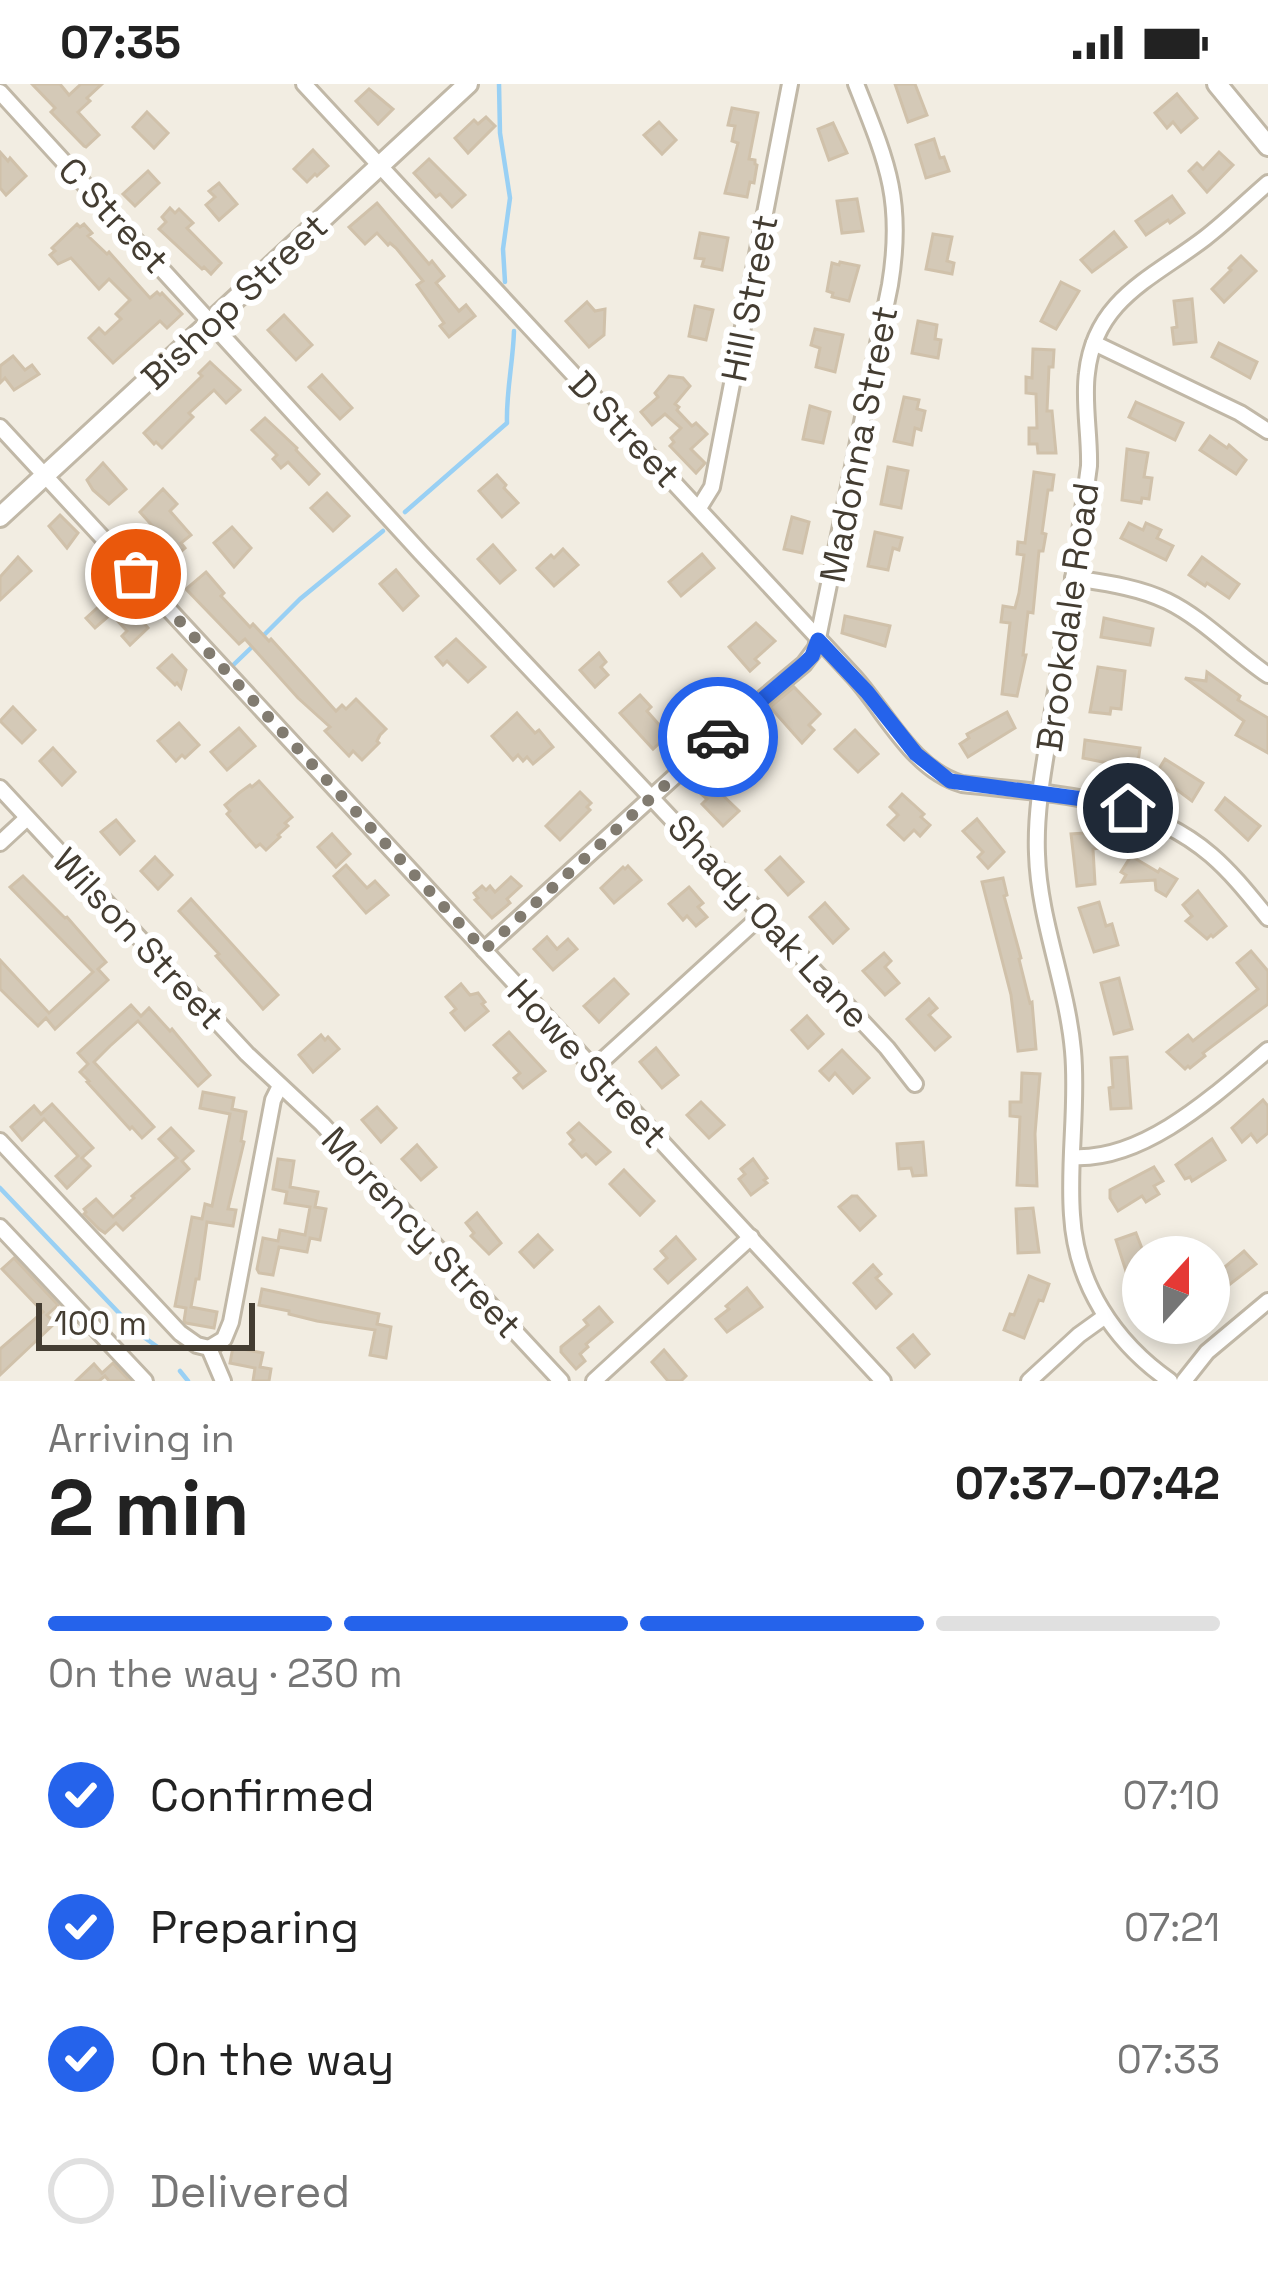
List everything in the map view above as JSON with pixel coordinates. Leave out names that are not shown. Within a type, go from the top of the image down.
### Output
[{"type":"street","name":"D Street","points":[[304,84],[699,508],[867,692],[916,754],[938,773],[962,784],[1128,808],[1168,826],[1209,853],[1268,918]]},
{"type":"street","name":"Bishop Street","points":[[0,517],[468,84]]},
{"type":"street","name":"Hill Street","points":[[699,508],[712,487],[790,84]]},
{"type":"street","name":"Madonna Street","points":[[484,950],[812,656],[897,240],[895,198],[856,84]]},
{"type":"street","points":[[1217,84],[1268,146]]},
{"type":"street","name":"C Street","points":[[0,92],[373,497]]},
{"type":"street","name":"Brookdale Road","points":[[1170,1381],[1133,1352],[1104,1317],[1074,1237],[1073,1050],[1038,875],[1036,839],[1089,466],[1086,388],[1094,343],[1120,300],[1205,238],[1268,183]]},
{"type":"street","points":[[1094,343],[1268,431]]},
{"type":"street","name":"Howe Street","points":[[0,427],[883,1381]]},
{"type":"street","name":"Shady Oak Lane","points":[[373,497],[887,1048],[915,1084]]},
{"type":"street","points":[[1073,578],[1163,598],[1268,676]]},
{"type":"street","name":"Wilson Street","points":[[0,788],[280,1086]]},
{"type":"street","points":[[0,843],[28,818]]},
{"type":"street","points":[[593,1069],[763,914]]},
{"type":"street","points":[[1072,1157],[1112,1154],[1166,1128],[1268,1050]]},
{"type":"street","points":[[0,1141],[179,1333],[209,1348],[224,1339],[231,1322],[273,1100],[280,1086]]},
{"type":"street","name":"Morency Street","points":[[280,1086],[322,1124],[561,1381]]},
{"type":"street","points":[[0,1227],[145,1381]]},
{"type":"street","points":[[594,1381],[751,1237]]},
{"type":"street","points":[[1184,1381],[1207,1352],[1268,1301]]},
{"type":"street","points":[[1029,1381],[1104,1317]]},
{"type":"street","points":[[209,1348],[223,1381]]},
{"type":"building","points":[[32,84],[60,84],[69,95],[81,84],[102,84],[78,112],[99,135],[84,146]]},
{"type":"building","points":[[895,84],[915,84],[927,115],[908,122]]},
{"type":"building","points":[[369,89],[393,109],[378,124],[356,101]]},
{"type":"building","points":[[1177,94],[1197,118],[1181,132],[1173,122],[1167,128],[1155,113]]},
{"type":"building","points":[[732,108],[758,113],[749,159],[757,165],[747,197],[725,193],[738,143],[732,141],[735,126],[728,125]]},
{"type":"building","points":[[147,112],[168,133],[154,148],[133,127]]},
{"type":"building","points":[[486,117],[495,126],[468,153],[455,138],[474,120],[478,124]]},
{"type":"building","points":[[659,122],[676,140],[662,154],[644,135]]},
{"type":"building","points":[[833,123],[847,153],[829,160],[818,129]]},
{"type":"building","points":[[934,139],[949,171],[926,178],[916,145]]},
{"type":"building","points":[[313,150],[328,166],[307,182],[294,169]]},
{"type":"building","points":[[0,152],[26,176],[6,195],[0,188]]},
{"type":"building","points":[[1219,152],[1233,165],[1207,192],[1189,171],[1197,163],[1203,169]]},
{"type":"building","points":[[429,159],[465,195],[452,207],[414,173]]},
{"type":"building","points":[[148,171],[159,183],[135,206],[123,194]]},
{"type":"building","points":[[219,183],[237,204],[219,220],[206,205],[215,197],[209,191]]},
{"type":"building","points":[[1172,196],[1184,213],[1146,235],[1136,221]]},
{"type":"building","points":[[857,199],[863,231],[842,233],[837,201]]},
{"type":"building","points":[[377,203],[444,276],[436,283],[459,311],[466,305],[475,316],[449,337],[417,285],[423,281],[396,248],[377,233],[365,244],[349,227]]},
{"type":"building","points":[[170,208],[175,213],[179,209],[193,223],[187,228],[221,263],[211,274],[159,229]]},
{"type":"building","points":[[77,224],[84,224],[92,233],[88,236],[150,298],[162,293],[182,314],[167,328],[160,321],[113,363],[89,338],[99,328],[105,334],[121,319],[116,314],[130,300],[109,279],[99,289],[71,258],[58,264],[50,255]]},
{"type":"building","points":[[1114,232],[1126,247],[1092,272],[1081,260]]},
{"type":"building","points":[[700,233],[728,238],[722,270],[702,266],[704,259],[695,258]]},
{"type":"building","points":[[933,234],[952,237],[947,261],[954,263],[952,274],[926,269]]},
{"type":"building","points":[[1241,256],[1256,271],[1224,302],[1212,289]]},
{"type":"building","points":[[832,263],[859,266],[849,301],[827,291]]},
{"type":"building","points":[[1061,282],[1079,291],[1056,329],[1041,321]]},
{"type":"building","points":[[1192,299],[1196,342],[1174,344],[1174,301]]},
{"type":"building","points":[[587,302],[595,311],[605,309],[604,335],[589,347],[566,321]]},
{"type":"building","points":[[695,306],[713,310],[706,340],[689,336]]},
{"type":"building","points":[[284,315],[312,345],[296,360],[268,330]]},
{"type":"building","points":[[918,321],[937,325],[938,358],[912,353]]},
{"type":"building","points":[[815,329],[843,335],[835,372],[816,367],[820,348],[811,345]]},
{"type":"building","points":[[1219,343],[1257,362],[1250,378],[1212,357]]},
{"type":"building","points":[[1033,349],[1054,350],[1047,411],[1052,411],[1056,453],[1038,453],[1037,444],[1029,444],[1029,428],[1037,428],[1036,394],[1026,393]]},
{"type":"building","points":[[13,356],[25,370],[32,365],[39,374],[14,390],[5,378],[0,383],[0,366]]},
{"type":"building","points":[[210,362],[240,390],[226,403],[214,390],[162,448],[154,444],[144,433],[202,376],[199,373]]},
{"type":"building","points":[[322,375],[352,408],[340,419],[309,387]]},
{"type":"building","points":[[669,376],[683,378],[690,386],[675,404],[677,410],[707,434],[691,449],[705,463],[696,473],[670,446],[681,428],[665,414],[652,425],[641,412],[658,397],[655,393]]},
{"type":"building","points":[[904,397],[919,400],[917,409],[925,411],[912,445],[894,441]]},
{"type":"building","points":[[1136,402],[1183,423],[1175,440],[1129,417]]},
{"type":"building","points":[[810,406],[830,412],[823,443],[803,439]]},
{"type":"building","points":[[265,418],[319,474],[309,484],[288,462],[281,468],[273,459],[277,455],[252,430]]},
{"type":"building","points":[[1210,436],[1246,460],[1236,474],[1200,450]]},
{"type":"building","points":[[1127,449],[1148,453],[1144,477],[1152,478],[1149,499],[1142,498],[1141,503],[1122,500]]},
{"type":"building","points":[[103,463],[126,489],[109,504],[87,480]]},
{"type":"building","points":[[888,467],[908,471],[901,508],[881,504]]},
{"type":"building","points":[[1034,472],[1054,475],[1017,696],[1002,694],[1010,623],[1001,622],[1003,606],[1015,608],[1019,593],[1024,555],[1017,554],[1018,542],[1025,543]]},
{"type":"building","points":[[497,475],[518,503],[502,517],[479,491]]},
{"type":"building","points":[[163,489],[177,504],[170,511],[191,535],[181,543],[185,548],[180,556],[167,567],[154,551],[166,541],[140,512]]},
{"type":"building","points":[[327,493],[349,516],[333,531],[311,508]]},
{"type":"building","points":[[60,515],[78,533],[67,548],[49,526]]},
{"type":"building","points":[[792,517],[809,522],[802,553],[784,549]]},
{"type":"building","points":[[1129,523],[1143,530],[1146,523],[1161,530],[1157,538],[1173,546],[1166,560],[1121,538]]},
{"type":"building","points":[[232,527],[251,548],[234,567],[214,543]]},
{"type":"building","points":[[875,532],[902,538],[899,550],[893,548],[888,570],[868,566]]},
{"type":"building","points":[[493,545],[515,570],[500,583],[478,559]]},
{"type":"building","points":[[563,549],[578,565],[554,586],[537,568]]},
{"type":"building","points":[[702,554],[714,568],[681,596],[669,582]]},
{"type":"building","points":[[18,557],[31,571],[0,600],[0,577]]},
{"type":"building","points":[[1202,557],[1239,584],[1229,598],[1189,575]]},
{"type":"building","points":[[396,570],[418,596],[403,610],[380,584]]},
{"type":"building","points":[[206,572],[224,593],[221,596],[250,627],[253,624],[271,639],[336,711],[356,699],[386,729],[362,760],[353,751],[349,756],[325,731],[330,727],[245,639],[239,644],[186,589]]},
{"type":"building","points":[[116,591],[148,628],[130,645],[122,636],[127,631],[111,614],[95,628],[86,618]]},
{"type":"building","points":[[845,616],[890,626],[885,646],[842,633]]},
{"type":"building","points":[[1104,618],[1153,629],[1150,645],[1101,637]]},
{"type":"building","points":[[756,623],[775,641],[755,659],[759,663],[750,671],[729,647]]},
{"type":"building","points":[[456,639],[485,667],[468,682],[447,661],[443,665],[436,657]]},
{"type":"building","points":[[599,653],[608,675],[595,687],[580,670]]},
{"type":"building","points":[[172,655],[186,670],[181,688],[158,668]]},
{"type":"building","points":[[1098,667],[1125,671],[1121,709],[1111,708],[1110,714],[1090,712]]},
{"type":"building","points":[[1207,672],[1240,696],[1238,700],[1268,718],[1268,753],[1236,735],[1244,721],[1185,678],[1206,681]]},
{"type":"building","points":[[794,687],[820,714],[802,743],[770,707]]},
{"type":"building","points":[[640,695],[668,735],[653,749],[620,713]]},
{"type":"building","points":[[13,707],[35,730],[22,743],[0,721]]},
{"type":"building","points":[[1007,712],[1015,728],[968,757],[960,744],[969,738],[967,734]]},
{"type":"building","points":[[517,713],[553,747],[533,764],[518,755],[513,760],[492,736]]},
{"type":"building","points":[[179,723],[199,745],[176,761],[158,741]]},
{"type":"building","points":[[239,728],[255,746],[227,770],[211,752]]},
{"type":"building","points":[[855,730],[878,754],[858,772],[835,749]]},
{"type":"building","points":[[1085,740],[1140,748],[1137,769],[1083,758]]},
{"type":"building","points":[[53,748],[75,772],[62,785],[40,761]]},
{"type":"building","points":[[1165,759],[1203,783],[1192,801],[1156,774]]},
{"type":"building","points":[[259,781],[292,817],[266,850],[260,844],[256,847],[227,814],[225,805]]},
{"type":"building","points":[[710,783],[739,811],[723,826],[702,804],[707,799],[700,793]]},
{"type":"building","points":[[580,792],[591,803],[590,810],[560,840],[546,826]]},
{"type":"building","points":[[902,794],[930,825],[920,836],[914,830],[904,840],[888,825],[898,815],[890,807]]},
{"type":"building","points":[[1225,798],[1260,826],[1248,840],[1216,810]]},
{"type":"building","points":[[977,819],[1004,852],[988,868],[978,857],[983,852],[963,831]]},
{"type":"building","points":[[116,820],[134,841],[120,854],[101,832]]},
{"type":"building","points":[[1099,832],[1100,848],[1093,849],[1095,884],[1077,886],[1071,834]]},
{"type":"building","points":[[332,834],[350,854],[336,867],[318,847]]},
{"type":"building","points":[[1131,856],[1177,879],[1166,896],[1156,890],[1155,880],[1122,882],[1126,875],[1121,872]]},
{"type":"building","points":[[155,857],[172,875],[158,889],[141,871]]},
{"type":"building","points":[[780,857],[803,882],[788,895],[766,870]]},
{"type":"building","points":[[346,865],[367,888],[375,881],[388,895],[366,913],[334,876]]},
{"type":"building","points":[[628,866],[641,880],[614,903],[601,888]]},
{"type":"building","points":[[23,876],[106,962],[98,969],[108,980],[55,1029],[46,1018],[38,1026],[0,989],[0,960],[49,1013],[93,972],[10,887]]},
{"type":"building","points":[[511,877],[521,886],[492,918],[474,893],[482,886],[495,892]]},
{"type":"building","points":[[1003,878],[1032,1002],[1036,1049],[1018,1051],[1011,995],[982,882]]},
{"type":"building","points":[[689,887],[703,903],[698,907],[707,917],[696,926],[669,904]]},
{"type":"building","points":[[1198,891],[1226,926],[1207,939],[1186,921],[1192,916],[1183,905]]},
{"type":"building","points":[[191,899],[278,995],[263,1009],[179,911]]},
{"type":"building","points":[[1099,902],[1118,945],[1094,952],[1079,908]]},
{"type":"building","points":[[825,903],[848,929],[833,943],[810,917]]},
{"type":"building","points":[[547,937],[557,949],[568,939],[577,949],[553,970],[534,949]]},
{"type":"building","points":[[1251,951],[1268,971],[1268,1004],[1185,1069],[1167,1052],[1188,1035],[1193,1041],[1258,989],[1237,963]]},
{"type":"building","points":[[884,953],[891,961],[885,967],[899,983],[885,995],[863,971]]},
{"type":"building","points":[[1119,978],[1132,1029],[1114,1034],[1101,983]]},
{"type":"building","points":[[614,979],[628,994],[599,1022],[584,1006]]},
{"type":"building","points":[[461,984],[470,995],[478,993],[488,1011],[465,1030],[451,1013],[456,1009],[446,997]]},
{"type":"building","points":[[929,999],[937,1008],[929,1015],[950,1037],[935,1050],[907,1019]]},
{"type":"building","points":[[131,1005],[141,1016],[149,1008],[210,1075],[198,1086],[138,1021],[110,1046],[94,1062],[154,1127],[142,1138],[87,1082],[80,1072],[88,1064],[78,1053]]},
{"type":"building","points":[[807,1016],[823,1034],[808,1048],[792,1030]]},
{"type":"building","points":[[509,1032],[545,1071],[523,1088],[514,1078],[520,1073],[494,1045]]},
{"type":"building","points":[[321,1035],[339,1049],[313,1072],[299,1055]]},
{"type":"building","points":[[656,1048],[678,1075],[662,1088],[640,1062]]},
{"type":"building","points":[[842,1050],[869,1078],[853,1093],[835,1073],[829,1080],[820,1071]]},
{"type":"building","points":[[1127,1057],[1131,1108],[1111,1109],[1111,1058]]},
{"type":"building","points":[[1022,1073],[1040,1074],[1037,1186],[1017,1185],[1020,1117],[1010,1116],[1010,1102],[1021,1102]]},
{"type":"building","points":[[203,1092],[234,1098],[232,1109],[246,1112],[228,1209],[236,1210],[233,1226],[207,1222],[191,1307],[217,1312],[214,1328],[186,1323],[186,1308],[175,1306],[192,1217],[202,1219],[205,1204],[212,1206],[230,1114],[200,1108]]},
{"type":"building","points":[[1263,1100],[1268,1106],[1268,1133],[1257,1142],[1251,1134],[1242,1142],[1232,1128]]},
{"type":"building","points":[[701,1102],[724,1125],[709,1138],[687,1115]]},
{"type":"building","points":[[52,1104],[93,1148],[82,1158],[90,1166],[67,1188],[56,1176],[78,1156],[44,1119],[22,1140],[11,1127],[34,1106],[41,1114]]},
{"type":"building","points":[[377,1107],[396,1128],[381,1142],[362,1120]]},
{"type":"building","points":[[579,1123],[610,1152],[596,1164],[570,1144],[574,1140],[568,1133]]},
{"type":"building","points":[[171,1128],[193,1151],[182,1161],[189,1169],[123,1230],[116,1223],[105,1233],[99,1229],[84,1209],[96,1199],[113,1217],[177,1158],[159,1139]]},
{"type":"building","points":[[1212,1139],[1225,1160],[1192,1181],[1185,1179],[1176,1165]]},
{"type":"building","points":[[923,1142],[926,1175],[913,1176],[911,1168],[899,1169],[897,1144]]},
{"type":"building","points":[[417,1145],[436,1167],[421,1180],[402,1159]]},
{"type":"building","points":[[278,1159],[294,1161],[290,1187],[318,1192],[315,1207],[326,1209],[320,1240],[310,1238],[307,1252],[279,1247],[273,1275],[257,1269],[263,1238],[278,1241],[280,1230],[305,1235],[310,1207],[285,1203],[287,1192],[273,1189]]},
{"type":"building","points":[[753,1159],[767,1183],[751,1195],[739,1179],[745,1174],[741,1169]]},
{"type":"building","points":[[1154,1167],[1163,1181],[1154,1186],[1159,1194],[1146,1202],[1142,1196],[1118,1211],[1110,1190]]},
{"type":"building","points":[[624,1170],[654,1201],[640,1215],[610,1184]]},
{"type":"building","points":[[852,1196],[875,1216],[860,1230],[839,1207]]},
{"type":"building","points":[[1033,1208],[1039,1252],[1018,1253],[1016,1209]]},
{"type":"building","points":[[477,1213],[501,1243],[489,1254],[471,1236],[474,1233],[466,1223]]},
{"type":"building","points":[[538,1235],[552,1250],[534,1267],[520,1252]]},
{"type":"building","points":[[676,1237],[695,1259],[668,1283],[655,1269],[667,1258],[661,1251]]},
{"type":"building","points":[[1244,1251],[1256,1264],[1230,1284],[1230,1263]]},
{"type":"building","points":[[14,1258],[58,1305],[47,1315],[55,1323],[0,1375],[0,1349],[43,1312],[2,1269]]},
{"type":"building","points":[[873,1265],[881,1274],[876,1278],[891,1294],[876,1308],[854,1283]]},
{"type":"building","points":[[1029,1276],[1049,1284],[1024,1338],[1004,1330]]},
{"type":"building","points":[[747,1288],[762,1307],[727,1332],[716,1319]]},
{"type":"building","points":[[262,1289],[379,1314],[377,1324],[391,1327],[386,1358],[370,1355],[375,1330],[259,1305]]},
{"type":"building","points":[[599,1307],[612,1322],[586,1344],[580,1354],[585,1361],[576,1369],[561,1347],[588,1325],[584,1320]]},
{"type":"building","points":[[913,1335],[929,1354],[915,1367],[898,1348]]},
{"type":"building","points":[[233,1347],[263,1353],[260,1367],[271,1369],[269,1381],[253,1381],[255,1368],[230,1363]]},
{"type":"building","points":[[664,1350],[686,1376],[681,1381],[668,1381],[652,1362]]},
{"type":"building","points":[[113,1363],[130,1381],[109,1381],[105,1376],[99,1381],[76,1381],[94,1364],[102,1373]]},
{"type":"waterway","points":[[499,84],[500,133],[510,198],[503,249],[505,282]]},
{"type":"waterway","points":[[405,512],[507,423],[514,331]]},
{"type":"waterway","points":[[261,638],[300,599],[383,531]]},
{"type":"waterway","points":[[227,671],[253,646]]},
{"type":"waterway","points":[[0,1188],[138,1333],[159,1348]]},
{"type":"waterway","points":[[180,1371],[188,1381]]},
{"type":"way so far","points":[[136,574],[484,950],[718,737]]},
{"type":"route","points":[[718,737],[804,664],[818,640],[926,765],[950,781],[1128,808]]}]
